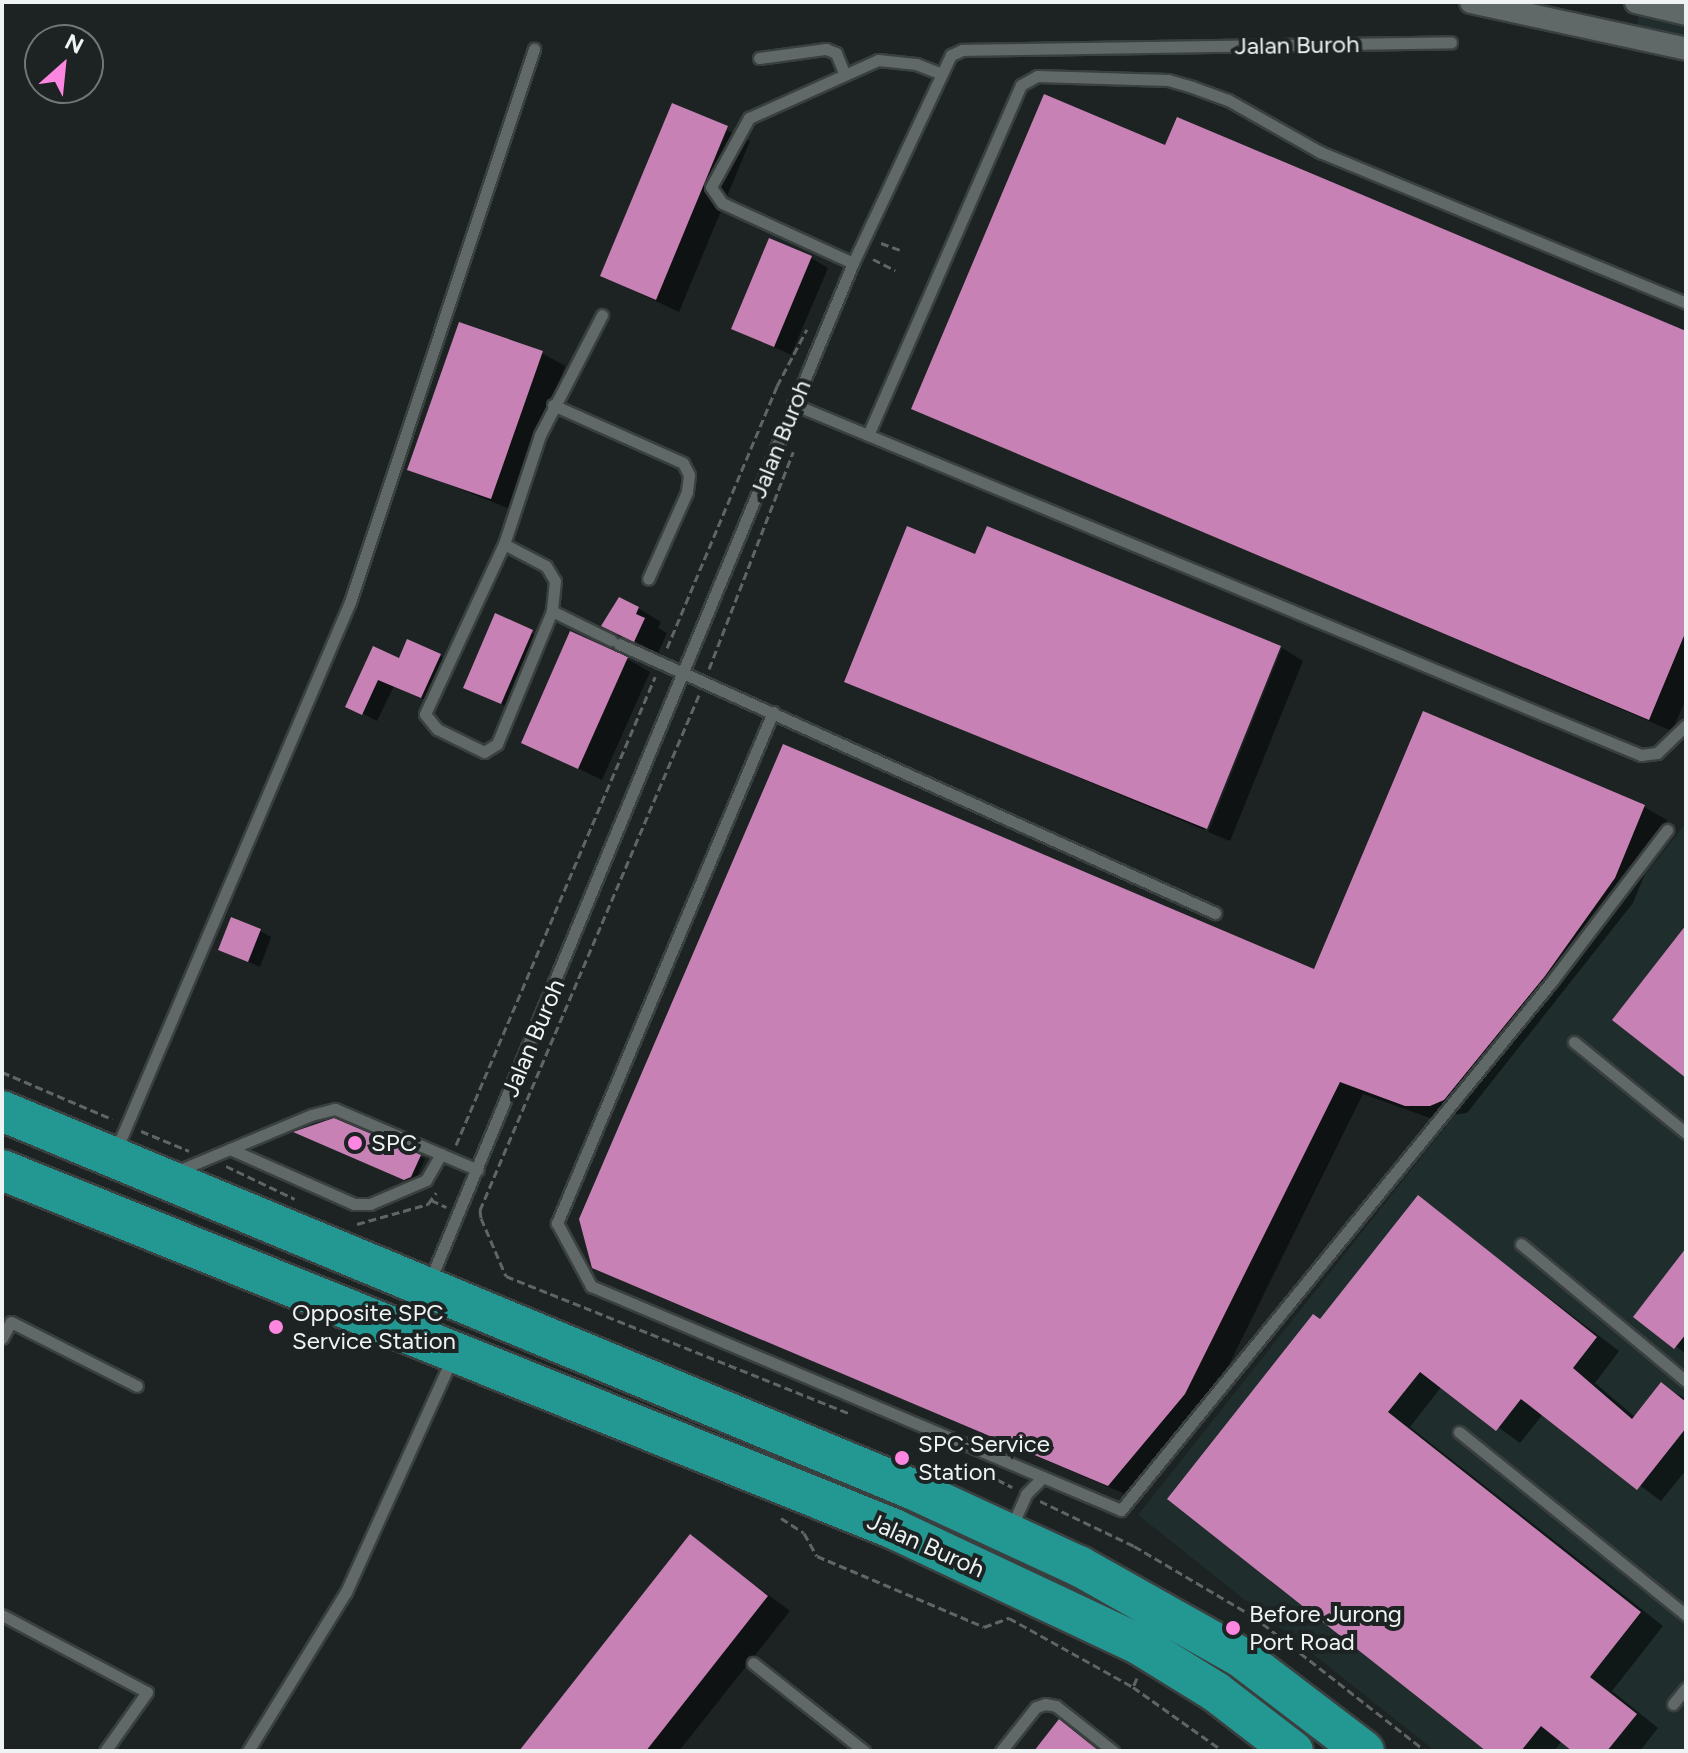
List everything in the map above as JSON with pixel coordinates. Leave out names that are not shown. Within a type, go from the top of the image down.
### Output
[{"type":"highway","name":"Jalan Buroh","points":[[2,1111],[120,1142],[161,1178],[1009,1534],[1162,1609],[1254,1667],[1364,1751]]},
{"type":"highway","name":"Jalan Buroh","points":[[2,1170],[894,1529],[1150,1651],[1216,1692],[1293,1751]]},
{"type":"street","points":[[1471,2],[1686,49]]},
{"type":"street","points":[[1636,2],[1686,14]]},
{"type":"lane","name":"Jalan Buroh","points":[[426,1289],[686,673],[793,404],[853,263],[951,55],[962,50],[1451,42]]},
{"type":"lane","points":[[120,1142],[350,602],[534,49]]},
{"type":"lane","points":[[759,58],[826,49],[836,53],[844,73]]},
{"type":"lane","points":[[853,263],[722,203],[711,187],[749,118],[844,73],[893,60],[940,73]]},
{"type":"lane","points":[[868,435],[1021,85],[1037,76],[1168,80],[1192,87],[1228,100],[1320,152],[1686,303]]},
{"type":"lane","points":[[504,544],[552,573],[552,611],[492,749],[484,752],[429,722],[425,714],[504,544],[553,405],[602,315]]},
{"type":"lane","points":[[793,404],[1641,755],[1657,753],[1686,725]]},
{"type":"lane","points":[[553,405],[683,463],[689,475],[687,492],[648,579]]},
{"type":"lane","points":[[552,611],[1215,913]]},
{"type":"lane","points":[[773,712],[557,1223],[591,1286],[1121,1510],[1130,1504],[1667,830]]},
{"type":"lane","points":[[1574,1042],[1686,1133]]},
{"type":"lane","points":[[161,1178],[335,1109],[478,1170]]},
{"type":"lane","points":[[230,1149],[354,1204],[370,1204],[426,1180],[446,1156]]},
{"type":"lane","points":[[1521,1244],[1686,1381]]},
{"type":"lane","points":[[2,1338],[11,1322],[137,1386]]},
{"type":"lane","points":[[248,1751],[346,1592],[455,1351]]},
{"type":"lane","points":[[1459,1432],[1686,1615]]},
{"type":"lane","points":[[1009,1534],[1026,1494],[1043,1477]]},
{"type":"lane","points":[[2,1615],[147,1692],[105,1751]]},
{"type":"lane","points":[[753,1663],[864,1751]]},
{"type":"lane","points":[[1673,1704],[1686,1688]]},
{"type":"lane","points":[[1001,1751],[1036,1707],[1045,1704],[1056,1706],[1113,1751]]},
{"type":"path","points":[[867,273],[886,229]]},
{"type":"path","points":[[880,242],[900,250]]},
{"type":"path","points":[[873,259],[895,270]]},
{"type":"path","points":[[351,1225],[428,1204],[777,386],[814,316]]},
{"type":"path","points":[[591,1306],[506,1276],[480,1210],[705,681],[809,411]]},
{"type":"path","points":[[2,1072],[120,1142],[208,1158],[308,1205]]},
{"type":"path","points":[[774,1513],[804,1533],[817,1556],[984,1627],[1009,1618],[1133,1687],[1223,1751]]},
{"type":"path","points":[[1133,1687],[1150,1651]]},
{"type":"shaded area","points":[[1639,2],[1686,2],[1686,39],[1637,38]]},
{"type":"shaded area","points":[[1686,823],[1686,1751],[1435,1751],[1138,1515]]},
{"type":"building","points":[[1044,94],[1165,145],[1177,117],[1686,331],[1686,631],[1649,720],[911,409]]},
{"type":"building","points":[[672,103],[728,126],[656,300],[600,276]]},
{"type":"building","points":[[769,238],[812,256],[774,347],[731,329]]},
{"type":"building","points":[[459,322],[543,351],[491,499],[407,470]]},
{"type":"building","points":[[907,526],[975,554],[987,526],[1281,646],[1207,829],[844,682]]},
{"type":"building","points":[[619,597],[639,607],[636,614],[645,618],[634,642],[601,626]]},
{"type":"building","points":[[495,613],[533,630],[501,704],[463,688]]},
{"type":"building","points":[[570,631],[628,657],[578,769],[521,743]]},
{"type":"building","points":[[407,639],[441,654],[421,698],[378,680],[362,715],[345,707],[373,646],[399,658]]},
{"type":"building","points":[[1423,711],[1645,805],[1615,878],[1545,976],[1444,1100],[1430,1106],[1405,1106],[1340,1082],[1185,1394],[1108,1486],[592,1268],[579,1219],[783,744],[1314,969]]},
{"type":"building","points":[[231,917],[261,929],[248,962],[218,950]]},
{"type":"building","points":[[1686,925],[1686,1078],[1612,1020]]},
{"type":"building","name":"SPC","points":[[334,1118],[421,1155],[411,1177],[404,1180],[293,1132]]},
{"type":"building","points":[[1418,1195],[1597,1337],[1573,1368],[1632,1419],[1661,1382],[1686,1402],[1686,1428],[1637,1490],[1521,1399],[1496,1431],[1420,1372],[1388,1412],[1641,1612],[1590,1677],[1637,1714],[1607,1751],[1572,1751],[1541,1726],[1521,1751],[1486,1751],[1167,1499],[1313,1314],[1320,1319]]},
{"type":"building","points":[[1686,1248],[1686,1334],[1674,1349],[1633,1317]]},
{"type":"building","points":[[690,1534],[768,1596],[646,1751],[519,1751]]},
{"type":"building","points":[[1059,1719],[1099,1751],[1034,1751]]},
{"type":"place","name":"SPC","points":[[355,1143]]},
{"type":"place","name":"Opposite SPC Service Station","points":[[276,1327]]},
{"type":"place","name":"SPC Service Station","points":[[902,1458]]},
{"type":"place","name":"Before Jurong Port Road","points":[[1233,1628]]}]
